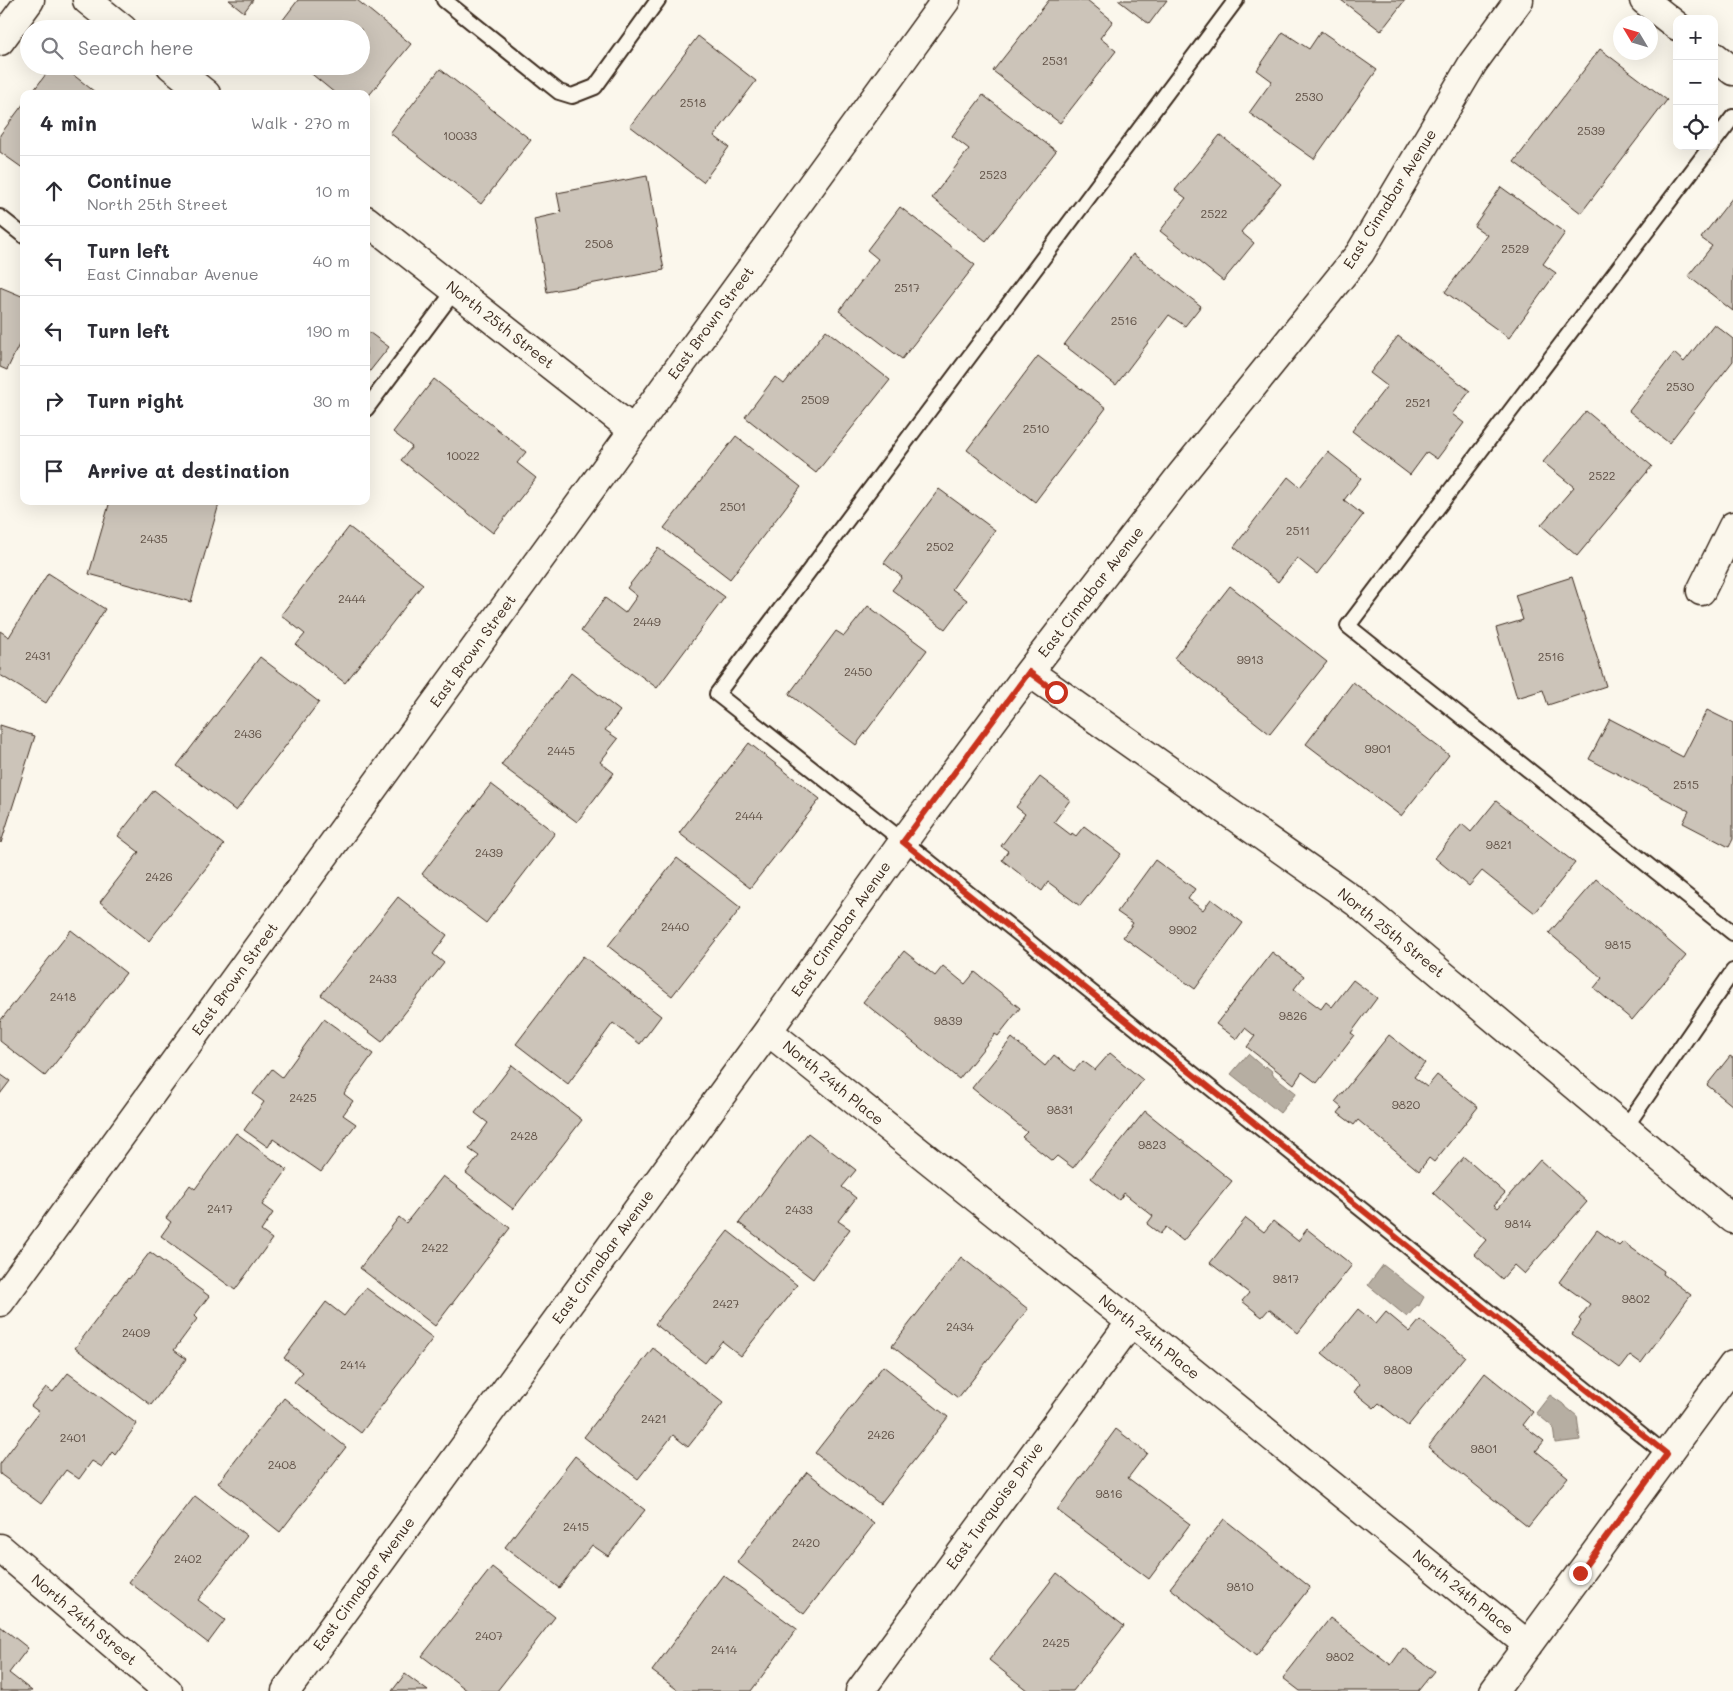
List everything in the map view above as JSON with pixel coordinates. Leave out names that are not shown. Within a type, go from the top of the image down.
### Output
[{"type":"street","points":[[0,41],[30,0]]},
{"type":"street","points":[[87,0],[112,20]]},
{"type":"street","name":"East Brown Street","points":[[0,1302],[946,0]]},
{"type":"street","name":"East Cinnabar Avenue","points":[[286,1691],[768,1031],[903,842],[1029,672],[1181,475],[1360,253],[1473,63],[1519,0]]},
{"type":"street","points":[[1644,0],[1673,23]]},
{"type":"street","points":[[1718,59],[1733,71]]},
{"type":"street","points":[[182,75],[201,90]]},
{"type":"street","name":"North 25th Street","points":[[370,223],[633,430]]},
{"type":"street","points":[[1701,591],[1733,526]]},
{"type":"street","name":"North 25th Street","points":[[1029,672],[1356,902],[1733,1219]]},
{"type":"street","name":"North 24th Place","points":[[768,1031],[1131,1322],[1528,1645]]},
{"type":"street","name":"East Turquoise Drive","points":[[860,1691],[1131,1322]]},
{"type":"street","points":[[1494,1691],[1733,1364]]},
{"type":"street","name":"North 24th Street","points":[[0,1548],[168,1691]]},
{"type":"lane","points":[[444,0],[559,92],[572,96],[595,87],[658,0]]},
{"type":"lane","points":[[1236,0],[717,694],[1667,1454]]},
{"type":"lane","points":[[1718,137],[1733,117]]},
{"type":"lane","points":[[1708,150],[1348,626],[1733,932]]},
{"type":"lane","points":[[0,218],[20,233]]},
{"type":"lane","points":[[370,404],[455,290]]},
{"type":"lane","points":[[1625,1128],[1733,971]]},
{"type":"shaded area","points":[[1248,1054],[1264,1068],[1266,1066],[1273,1072],[1272,1074],[1296,1093],[1280,1113],[1231,1074]]},
{"type":"shaded area","points":[[1383,1265],[1424,1297],[1419,1306],[1417,1305],[1407,1317],[1368,1285]]},
{"type":"shaded area","points":[[1550,1395],[1577,1416],[1580,1440],[1555,1443],[1553,1427],[1536,1413]]},
{"type":"building","points":[[229,0],[253,0],[244,12]]},
{"type":"building","points":[[298,0],[357,0],[411,44],[370,94],[370,90],[331,90],[313,75],[370,75],[370,20],[283,20]]},
{"type":"building","points":[[1049,0],[1087,0],[1113,21],[1100,38],[1116,51],[1060,123],[993,71]]},
{"type":"building","points":[[1118,0],[1167,0],[1149,24]]},
{"type":"building","points":[[1341,0],[1405,0],[1381,31]]},
{"type":"building","points":[[1321,31],[1377,70],[1314,159],[1249,113],[1272,81],[1257,70],[1283,32],[1309,49]]},
{"type":"building","points":[[698,36],[756,81],[714,136],[729,147],[703,182],[630,126]]},
{"type":"building","points":[[1600,49],[1667,100],[1581,213],[1514,162]]},
{"type":"building","points":[[440,69],[531,140],[481,204],[390,133]]},
{"type":"building","points":[[45,75],[73,75],[92,90],[34,90]]},
{"type":"building","points":[[983,95],[1056,151],[986,241],[932,198],[969,149],[952,136]]},
{"type":"building","points":[[20,108],[20,166],[0,152],[0,135]]},
{"type":"building","points":[[1220,135],[1281,184],[1241,232],[1254,243],[1223,281],[1160,231],[1186,198],[1175,190]]},
{"type":"building","points":[[647,176],[664,270],[547,292],[534,219],[561,213],[557,193]]},
{"type":"building","points":[[1501,187],[1565,233],[1543,264],[1556,273],[1509,338],[1445,292],[1487,235],[1474,226]]},
{"type":"building","points":[[1733,197],[1733,311],[1688,276],[1712,246],[1701,238]]},
{"type":"building","points":[[900,207],[975,265],[902,359],[839,311],[878,259],[867,250]]},
{"type":"building","points":[[1133,254],[1201,306],[1185,326],[1169,315],[1116,385],[1064,345]]},
{"type":"building","points":[[0,287],[20,295],[20,342],[7,370],[0,367]]},
{"type":"building","points":[[1714,324],[1733,339],[1733,361],[1669,443],[1629,411],[1674,353],[1684,362]]},
{"type":"building","points":[[826,330],[890,380],[816,473],[745,417],[775,377],[784,384]]},
{"type":"building","points":[[370,333],[389,347],[370,371]]},
{"type":"building","points":[[1398,336],[1470,391],[1452,414],[1464,423],[1437,459],[1427,452],[1410,475],[1352,431],[1387,386],[1370,373]]},
{"type":"building","points":[[1038,356],[1106,408],[1035,502],[967,450]]},
{"type":"building","points":[[434,379],[526,452],[517,463],[536,478],[493,533],[401,460],[412,447],[393,432]]},
{"type":"building","points":[[1586,411],[1652,466],[1577,556],[1541,525],[1574,487],[1543,462]]},
{"type":"building","points":[[736,436],[801,487],[730,579],[664,528]]},
{"type":"building","points":[[1328,452],[1361,478],[1344,500],[1363,515],[1317,574],[1297,558],[1278,582],[1234,547],[1288,477],[1300,487]]},
{"type":"building","points":[[939,489],[995,530],[952,589],[967,600],[945,629],[892,590],[902,577],[884,563]]},
{"type":"building","points":[[109,505],[219,505],[191,602],[89,574]]},
{"type":"building","points":[[349,527],[423,584],[345,683],[296,645],[305,634],[281,615]]},
{"type":"building","points":[[658,548],[725,597],[657,688],[581,631],[605,598],[625,613],[637,596],[627,588]]},
{"type":"building","points":[[48,573],[105,609],[46,703],[0,675],[0,631],[9,637]]},
{"type":"building","points":[[1572,577],[1606,686],[1548,705],[1543,690],[1517,698],[1496,628],[1523,620],[1515,595]]},
{"type":"building","points":[[1230,586],[1327,662],[1270,734],[1174,658]]},
{"type":"building","points":[[868,606],[927,650],[856,745],[789,694],[836,631],[844,636]]},
{"type":"building","points":[[260,657],[319,702],[236,811],[177,766]]},
{"type":"building","points":[[571,673],[620,711],[605,730],[618,739],[600,762],[614,773],[577,822],[501,765]]},
{"type":"building","points":[[1353,682],[1449,755],[1401,816],[1306,744]]},
{"type":"building","points":[[1707,710],[1733,723],[1733,839],[1729,847],[1683,823],[1689,811],[1589,759],[1610,719],[1683,757]]},
{"type":"building","points":[[0,725],[35,736],[1,843],[0,842]]},
{"type":"building","points":[[749,743],[820,799],[750,888],[679,833]]},
{"type":"building","points":[[1040,777],[1070,800],[1054,822],[1071,835],[1072,833],[1076,836],[1084,826],[1121,854],[1080,906],[1048,882],[1042,891],[1002,860],[1008,851],[1001,846],[1025,814],[1016,807]]},
{"type":"building","points":[[491,784],[555,833],[486,923],[422,874]]},
{"type":"building","points":[[154,790],[224,845],[149,941],[100,902],[139,852],[118,836]]},
{"type":"building","points":[[1496,801],[1575,863],[1535,913],[1482,871],[1469,886],[1435,858],[1462,824],[1471,832]]},
{"type":"building","points":[[677,858],[741,908],[672,996],[608,946]]},
{"type":"building","points":[[1155,860],[1195,889],[1188,899],[1203,910],[1211,899],[1243,923],[1195,989],[1123,937],[1133,923],[1117,912]]},
{"type":"building","points":[[1596,879],[1686,956],[1632,1020],[1594,988],[1602,978],[1549,933]]},
{"type":"building","points":[[398,897],[447,935],[433,954],[444,963],[382,1042],[321,995]]},
{"type":"building","points":[[71,930],[126,973],[45,1076],[0,1041],[0,1021]]},
{"type":"building","points":[[904,951],[935,976],[943,966],[965,984],[975,972],[1020,1008],[998,1036],[995,1034],[959,1079],[863,1002]]},
{"type":"building","points":[[1272,952],[1304,976],[1294,989],[1321,1009],[1326,1002],[1332,1007],[1353,980],[1377,998],[1351,1033],[1354,1035],[1317,1083],[1302,1072],[1294,1084],[1247,1047],[1255,1036],[1245,1028],[1237,1039],[1216,1024]]},
{"type":"building","points":[[583,956],[661,1016],[640,1044],[613,1023],[568,1084],[516,1044]]},
{"type":"building","points":[[324,1019],[373,1054],[344,1094],[353,1101],[343,1115],[356,1124],[321,1172],[273,1139],[268,1147],[244,1130],[264,1102],[253,1094],[272,1069],[282,1077]]},
{"type":"building","points":[[1389,1035],[1425,1063],[1414,1077],[1427,1087],[1437,1075],[1478,1107],[1434,1162],[1429,1158],[1419,1171],[1358,1120],[1354,1125],[1338,1113],[1342,1108],[1335,1102]]},
{"type":"building","points":[[1012,1038],[1045,1066],[1054,1055],[1074,1071],[1083,1061],[1095,1070],[1110,1053],[1143,1080],[1073,1168],[1057,1156],[1052,1161],[1022,1137],[1027,1132],[972,1088]]},
{"type":"building","points":[[1730,1056],[1733,1058],[1733,1106],[1707,1085]]},
{"type":"building","points":[[512,1065],[582,1120],[513,1209],[466,1173],[479,1156],[469,1149],[488,1123],[475,1113]]},
{"type":"building","points":[[0,1074],[10,1081],[0,1094]]},
{"type":"building","points":[[1145,1111],[1232,1181],[1183,1241],[1166,1227],[1160,1234],[1147,1224],[1153,1216],[1124,1193],[1119,1200],[1091,1178]]},
{"type":"building","points":[[236,1133],[287,1170],[262,1205],[273,1213],[261,1231],[272,1239],[235,1290],[161,1236],[171,1222],[166,1218],[190,1185],[195,1189]]},
{"type":"building","points":[[808,1133],[856,1170],[842,1187],[856,1198],[838,1221],[850,1229],[813,1279],[739,1223]]},
{"type":"building","points":[[1464,1157],[1505,1193],[1494,1205],[1498,1208],[1540,1160],[1587,1202],[1524,1274],[1514,1265],[1502,1279],[1474,1254],[1486,1240],[1433,1193]]},
{"type":"building","points":[[443,1176],[510,1228],[435,1326],[360,1268],[399,1217],[406,1223]]},
{"type":"building","points":[[1246,1218],[1264,1232],[1273,1221],[1298,1241],[1307,1229],[1352,1265],[1298,1333],[1269,1309],[1262,1317],[1242,1301],[1249,1293],[1210,1263]]},
{"type":"building","points":[[1597,1230],[1619,1246],[1623,1242],[1664,1271],[1663,1274],[1691,1295],[1641,1363],[1630,1355],[1620,1368],[1572,1334],[1581,1321],[1579,1319],[1590,1304],[1559,1282]]},
{"type":"building","points":[[728,1231],[797,1285],[741,1356],[722,1341],[705,1363],[655,1324]]},
{"type":"building","points":[[150,1252],[209,1296],[194,1316],[197,1319],[174,1350],[186,1359],[151,1405],[75,1348]]},
{"type":"building","points":[[961,1257],[1028,1309],[958,1398],[892,1346]]},
{"type":"building","points":[[366,1288],[433,1338],[361,1433],[294,1382],[303,1372],[284,1358],[326,1302],[344,1316]]},
{"type":"building","points":[[1358,1309],[1376,1324],[1386,1312],[1410,1332],[1420,1320],[1465,1356],[1408,1426],[1379,1403],[1374,1408],[1354,1392],[1360,1384],[1322,1353]]},
{"type":"building","points":[[653,1348],[723,1403],[688,1447],[673,1435],[638,1479],[584,1437]]},
{"type":"building","points":[[883,1366],[948,1417],[880,1504],[815,1453]]},
{"type":"building","points":[[68,1373],[137,1424],[115,1455],[112,1452],[102,1467],[92,1461],[79,1479],[66,1470],[41,1504],[0,1474],[0,1464],[39,1412],[31,1406],[46,1387],[53,1392]]},
{"type":"building","points":[[1485,1373],[1533,1412],[1523,1425],[1544,1441],[1536,1451],[1568,1477],[1528,1527],[1428,1447]]},
{"type":"building","points":[[284,1398],[346,1447],[280,1532],[218,1483]]},
{"type":"building","points":[[1116,1429],[1147,1453],[1128,1478],[1190,1524],[1149,1579],[1057,1510]]},
{"type":"building","points":[[575,1456],[645,1510],[608,1556],[592,1545],[559,1588],[505,1547]]},
{"type":"building","points":[[807,1472],[874,1524],[804,1614],[737,1562]]},
{"type":"building","points":[[195,1496],[247,1536],[198,1600],[225,1620],[208,1643],[129,1582]]},
{"type":"building","points":[[1224,1519],[1310,1587],[1256,1656],[1170,1588]]},
{"type":"building","points":[[492,1567],[555,1617],[497,1691],[468,1691],[422,1656]]},
{"type":"building","points":[[1057,1573],[1124,1626],[1073,1691],[1028,1691],[989,1660]]},
{"type":"building","points":[[723,1575],[797,1629],[751,1691],[679,1691],[652,1671]]},
{"type":"building","points":[[1330,1618],[1391,1665],[1403,1648],[1434,1671],[1418,1691],[1300,1691],[1283,1678]]},
{"type":"building","points":[[0,1626],[28,1648],[9,1673],[32,1691],[0,1691]]},
{"type":"building","points":[[405,1674],[428,1691],[392,1691]]},
{"type":"route","points":[[1056,692],[1029,672],[903,842],[1667,1454],[1580,1573]]}]
